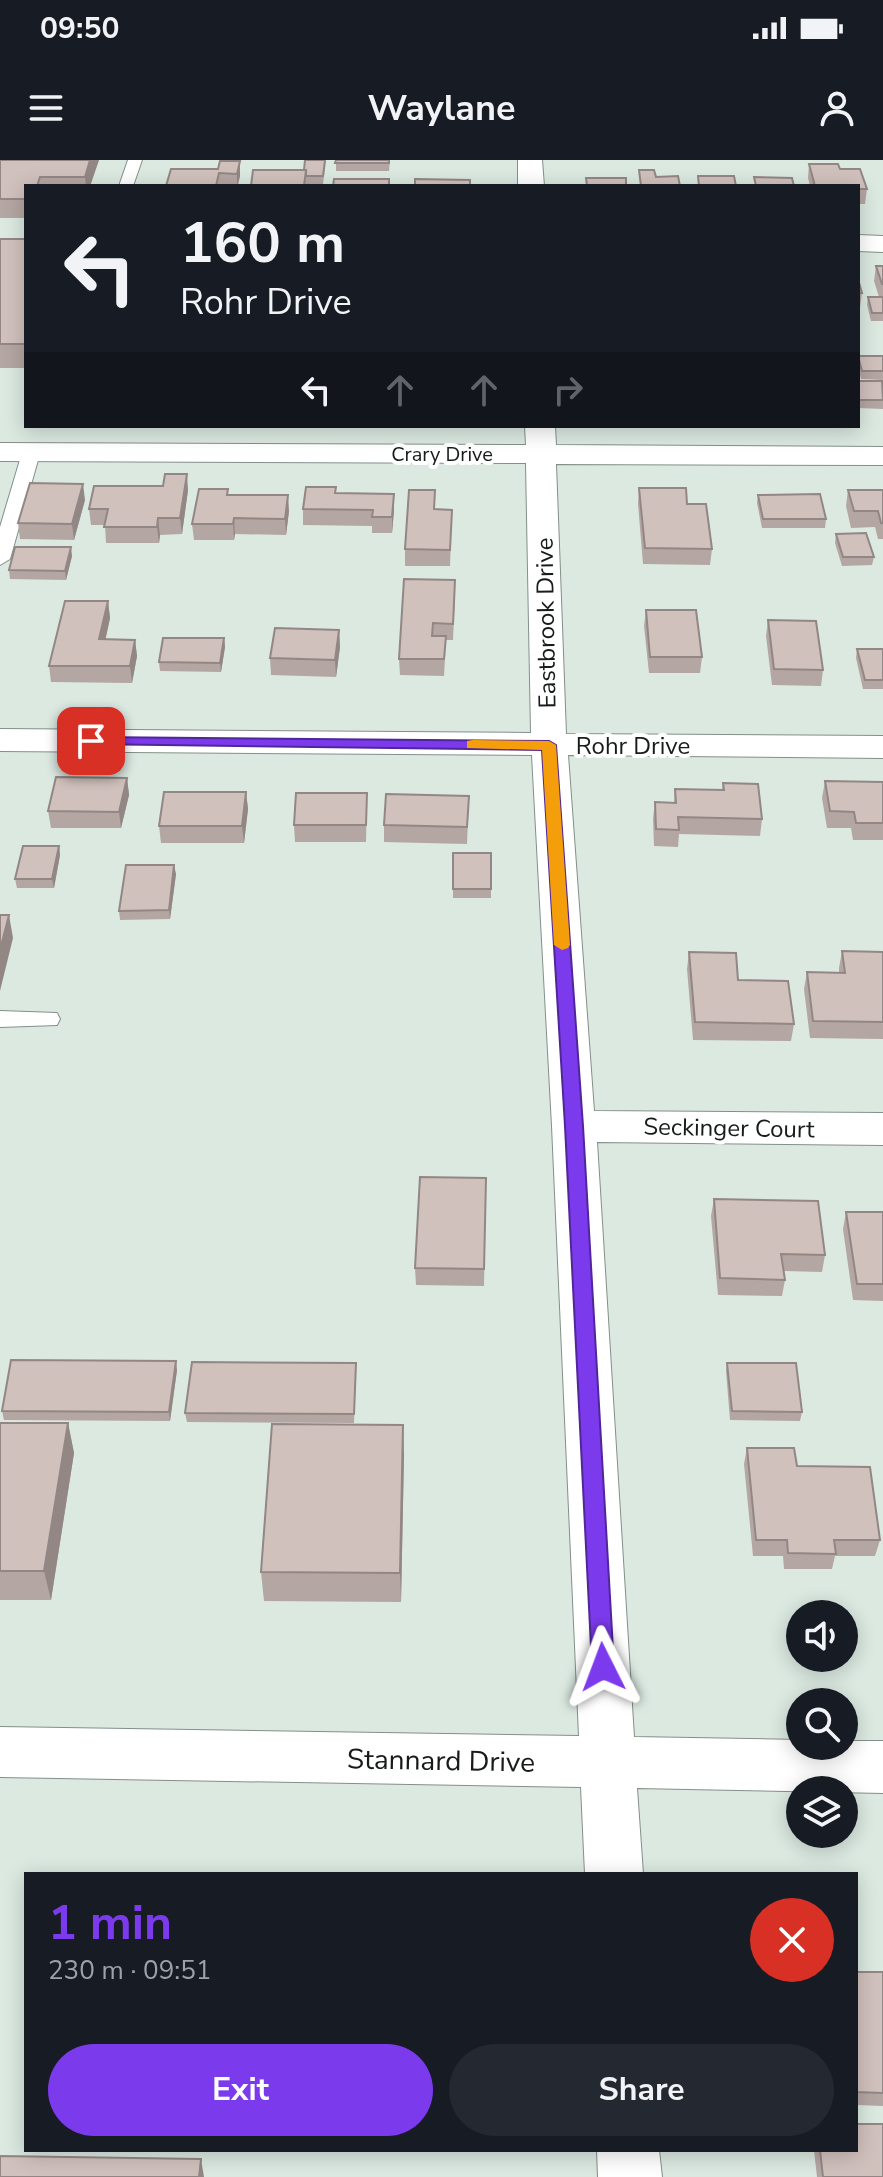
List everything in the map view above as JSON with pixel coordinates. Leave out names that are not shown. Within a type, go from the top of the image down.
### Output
[{"type":"street","points":[[530,160],[531,184]]},
{"type":"street","points":[[860,243],[883,244]]},
{"type":"street","name":"Crary Drive","points":[[0,452],[541,440],[883,456]]},
{"type":"street","name":"Eastbrook Drive","points":[[541,440],[549,745],[574,1126],[614,1872]]},
{"type":"street","name":"Rohr Drive","points":[[0,740],[883,747]]},
{"type":"street","name":"Seckinger Court","points":[[574,1126],[883,1129]]},
{"type":"street","name":"Stannard Drive","points":[[0,1752],[883,1767]]},
{"type":"street","points":[[628,2152],[630,2177]]},
{"type":"lane","points":[[127,184],[135,160]]},
{"type":"lane","points":[[0,559],[31,453]]},
{"type":"lane","points":[[0,1019],[48,1019]]},
{"type":"building","points":[[0,160],[90,160],[85,177],[40,177],[38,184],[24,184],[24,199],[0,199]]},
{"type":"building","points":[[305,160],[325,160],[323,176],[306,176]]},
{"type":"building","points":[[336,160],[389,160],[389,163],[335,163]]},
{"type":"building","points":[[220,161],[240,161],[237,174],[219,173],[216,184],[167,184],[171,169],[218,169]]},
{"type":"building","points":[[809,164],[838,164],[840,169],[860,169],[867,189],[860,189],[860,184],[814,184]]},
{"type":"building","points":[[253,170],[306,170],[304,184],[251,184]]},
{"type":"building","points":[[639,170],[654,170],[656,177],[678,176],[680,184],[641,184]]},
{"type":"building","points":[[698,176],[734,176],[736,184],[699,184]]},
{"type":"building","points":[[754,177],[792,178],[794,184],[756,184]]},
{"type":"building","points":[[586,178],[626,178],[626,184],[587,184]]},
{"type":"building","points":[[334,179],[389,179],[389,184],[333,184]]},
{"type":"building","points":[[415,179],[470,180],[470,184],[415,184]]},
{"type":"building","points":[[0,239],[24,239],[24,344],[0,344]]},
{"type":"building","points":[[876,266],[883,266],[883,284],[882,284]]},
{"type":"building","points":[[868,297],[883,297],[883,313],[872,313]]},
{"type":"building","points":[[860,356],[883,356],[883,371],[862,371]]},
{"type":"building","points":[[860,381],[882,381],[883,400],[860,400]]},
{"type":"building","points":[[165,474],[187,474],[180,518],[158,518],[157,527],[104,527],[108,509],[89,509],[94,486],[163,486]]},
{"type":"building","points":[[30,483],[83,484],[72,524],[18,523]]},
{"type":"building","points":[[306,487],[336,487],[335,493],[394,494],[392,517],[372,517],[373,510],[303,509]]},
{"type":"building","points":[[639,488],[686,488],[687,504],[706,504],[712,549],[645,548]]},
{"type":"building","points":[[199,489],[228,489],[227,495],[288,495],[285,519],[234,518],[233,524],[192,524]]},
{"type":"building","points":[[409,490],[435,490],[434,509],[452,510],[450,550],[405,549]]},
{"type":"building","points":[[848,490],[883,490],[883,523],[878,511],[854,511]]},
{"type":"building","points":[[820,494],[826,519],[763,519],[758,495]]},
{"type":"building","points":[[866,533],[874,557],[843,557],[836,534]]},
{"type":"building","points":[[15,547],[71,547],[65,571],[9,570]]},
{"type":"building","points":[[404,579],[455,580],[453,624],[433,623],[432,636],[446,636],[444,659],[399,659]]},
{"type":"building","points":[[65,601],[108,601],[99,639],[135,640],[130,666],[49,666]]},
{"type":"building","points":[[646,610],[696,610],[702,657],[650,657]]},
{"type":"building","points":[[768,620],[816,621],[823,670],[774,669]]},
{"type":"building","points":[[275,628],[339,630],[335,660],[270,658]]},
{"type":"building","points":[[163,638],[224,638],[220,663],[159,662]]},
{"type":"building","points":[[857,649],[883,649],[883,680],[865,680]]},
{"type":"building","points":[[56,777],[127,778],[119,812],[48,811]]},
{"type":"building","points":[[825,781],[883,782],[883,823],[856,823],[854,812],[830,811]]},
{"type":"building","points":[[723,783],[758,784],[762,819],[678,817],[679,830],[656,829],[655,802],[676,803],[675,789],[724,790]]},
{"type":"building","points":[[164,792],[246,792],[242,826],[159,826]]},
{"type":"building","points":[[296,793],[367,793],[366,825],[294,825]]},
{"type":"building","points":[[386,794],[469,796],[467,827],[384,825]]},
{"type":"building","points":[[23,846],[59,846],[52,879],[15,879]]},
{"type":"building","points":[[453,853],[491,853],[491,889],[453,889]]},
{"type":"building","points":[[126,865],[174,865],[169,910],[119,911]]},
{"type":"building","points":[[0,915],[9,915],[0,950]]},
{"type":"building","points":[[842,951],[883,952],[883,1022],[813,1021],[807,972],[845,973]]},
{"type":"building","points":[[689,952],[736,953],[738,980],[788,981],[794,1024],[695,1022]]},
{"type":"building","points":[[420,1177],[486,1178],[484,1269],[415,1268]]},
{"type":"building","points":[[714,1199],[818,1201],[825,1255],[781,1254],[785,1280],[720,1278]]},
{"type":"building","points":[[846,1212],[883,1212],[883,1284],[857,1284]]},
{"type":"building","points":[[11,1360],[176,1361],[169,1412],[2,1411]]},
{"type":"building","points":[[192,1362],[356,1363],[354,1414],[185,1413]]},
{"type":"building","points":[[727,1363],[796,1363],[802,1412],[732,1411]]},
{"type":"building","points":[[0,1423],[68,1423],[44,1571],[0,1571]]},
{"type":"building","points":[[272,1424],[403,1425],[400,1573],[261,1572]]},
{"type":"building","points":[[747,1448],[794,1448],[797,1466],[870,1467],[880,1540],[834,1540],[836,1554],[788,1553],[787,1540],[756,1540]]},
{"type":"building","points":[[858,1972],[883,1972],[883,2093],[858,2092]]},
{"type":"building","points":[[858,2124],[883,2124],[883,2177],[823,2177],[820,2152],[858,2152]]},
{"type":"building","points":[[0,2156],[201,2159],[199,2177],[0,2177]]},
{"type":"slow traffic","points":[[473,745],[549,745],[562,945]]},
{"type":"route","points":[[91,741],[549,745],[574,1126],[603,1667]]}]
